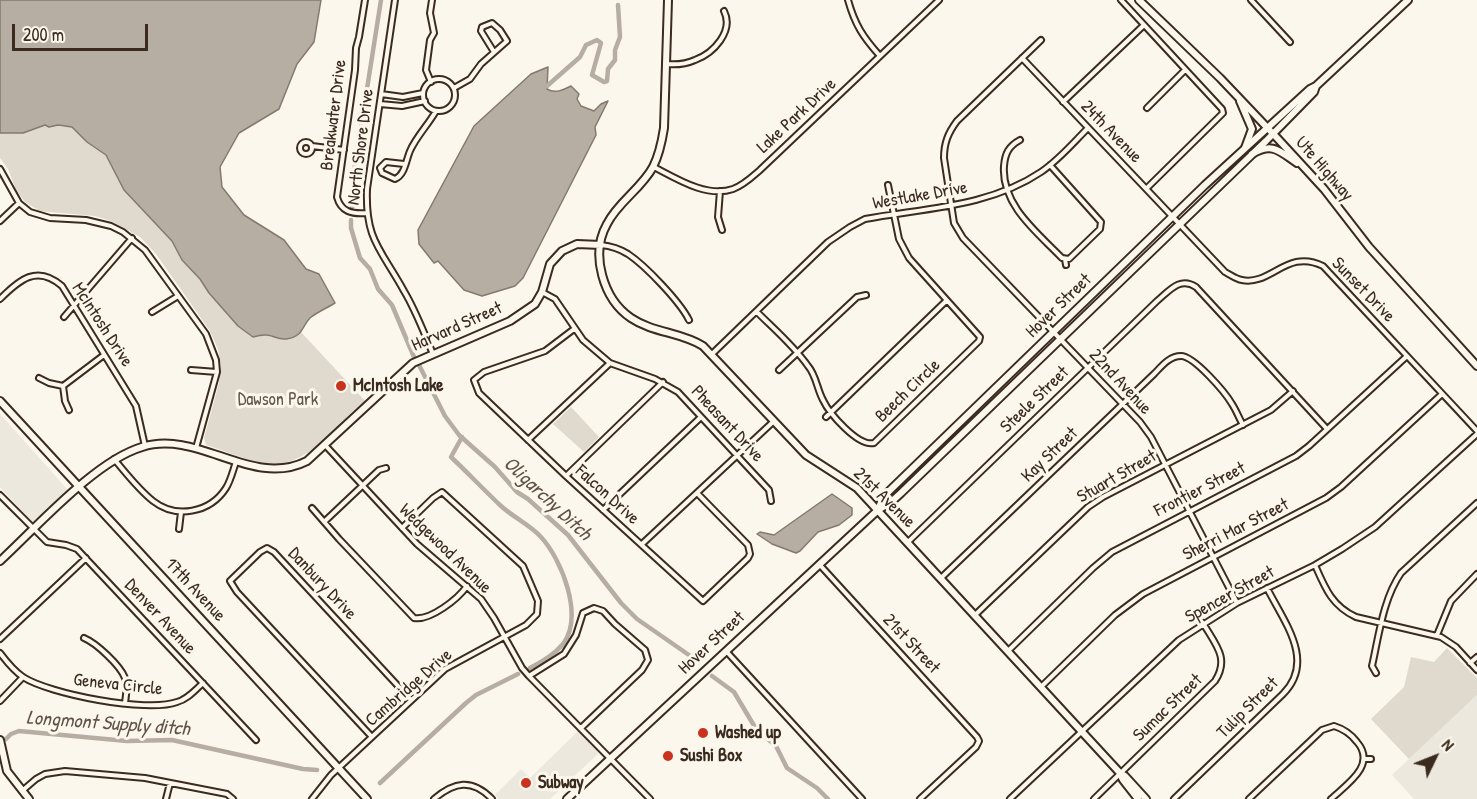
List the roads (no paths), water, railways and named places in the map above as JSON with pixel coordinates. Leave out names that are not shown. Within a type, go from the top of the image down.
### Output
[{"type":"main road","points":[[601,245],[608,222],[644,181],[653,166],[661,143],[664,128],[668,0]]},
{"type":"main road","name":"Ute Highway","points":[[1139,0],[1237,96],[1324,189],[1369,247],[1477,366]]},
{"type":"main road","points":[[1316,86],[1408,0]]},
{"type":"main road","name":"Hover Street","points":[[878,510],[883,497],[1245,147],[1316,86]]},
{"type":"main road","name":"Hover Street","points":[[567,799],[819,564],[878,510],[901,493],[1273,134],[1314,92],[1316,86]]},
{"type":"main road","points":[[1237,96],[1252,129],[1245,147]]},
{"type":"main road","points":[[1252,154],[1269,147],[1303,167]]},
{"type":"main road","name":"Harvard Street","points":[[0,561],[79,487],[114,459],[145,446],[171,444],[196,448],[264,469],[290,469],[307,461],[407,368],[420,359],[510,321],[535,304],[542,292],[550,264],[562,251],[577,244],[601,245]]},
{"type":"main road","name":"21st Avenue","points":[[601,245],[600,265],[603,277],[613,300],[621,310],[642,324],[693,340],[712,354],[811,459],[848,482],[878,510],[1146,799]]},
{"type":"main road","name":"17th Avenue","points":[[0,402],[368,799]]},
{"type":"main road","points":[[0,740],[7,771],[30,799]]},
{"type":"main road","name":"21st Avenue","points":[[1120,773],[1138,799]]},
{"type":"street","name":"Breakwater Drive","points":[[365,0],[360,37],[356,48],[338,190],[339,203],[343,209],[352,213],[366,213]]},
{"type":"street","name":"North Shore Drive","points":[[395,0],[367,189],[366,213],[375,244],[404,290],[434,354]]},
{"type":"street","points":[[431,82],[426,70],[430,57],[430,40],[434,33],[430,13],[432,0]]},
{"type":"street","points":[[848,0],[863,38],[880,56]]},
{"type":"street","name":"Lake Park Drive","points":[[720,191],[732,189],[744,183],[939,0]]},
{"type":"street","points":[[1121,0],[1222,109],[1223,113],[1147,188]]},
{"type":"street","points":[[1251,0],[1290,42]]},
{"type":"street","points":[[666,64],[694,61],[712,50],[724,34],[727,18],[724,10]]},
{"type":"street","points":[[454,88],[470,79],[481,64],[505,44],[507,39],[492,23],[482,27],[481,31],[495,52]]},
{"type":"street","points":[[1063,102],[1144,25]]},
{"type":"street","name":"22nd Avenue","points":[[1041,40],[950,130],[944,147],[944,158],[954,223],[963,238],[1123,404],[1151,437],[1237,603]]},
{"type":"street","name":"24th Avenue","points":[[1022,58],[1181,224]]},
{"type":"street","points":[[1147,108],[1185,70]]},
{"type":"street","points":[[440,79],[448,82],[454,88],[455,98],[447,109],[436,111],[429,108],[424,101],[424,92],[431,82],[440,79]]},
{"type":"street","points":[[381,94],[403,97],[424,92]]},
{"type":"street","points":[[380,104],[402,106],[424,101]]},
{"type":"street","points":[[404,164],[387,162],[380,168],[386,177],[398,178],[403,172],[412,145],[428,126],[436,111]]},
{"type":"street","name":"Westlake Drive","points":[[712,354],[839,234],[865,219],[950,206],[1008,191],[1050,165],[1088,128]]},
{"type":"street","points":[[1020,140],[1009,148],[1005,157],[1004,168],[1008,191],[1025,221],[1065,259],[1072,257],[1104,226],[1050,165]]},
{"type":"street","points":[[311,146],[344,150]]},
{"type":"street","points":[[653,166],[698,188],[720,191],[718,217],[722,230]]},
{"type":"street","points":[[0,169],[19,203],[39,216],[94,222],[117,229],[132,238],[145,250],[207,336],[216,360],[217,372],[196,448]]},
{"type":"street","name":"Beech Circle","points":[[756,312],[812,371],[830,412],[854,435],[867,444],[874,443],[979,341],[979,333],[946,301],[909,258],[899,239],[888,185]]},
{"type":"street","points":[[0,220],[19,203]]},
{"type":"street","name":"Sunset Drive","points":[[1181,224],[1225,272],[1244,280],[1257,279],[1296,262],[1307,261],[1323,266],[1477,432]]},
{"type":"street","points":[[64,317],[132,238]]},
{"type":"street","points":[[601,245],[617,248],[636,261],[684,309],[690,320]]},
{"type":"street","points":[[1065,259],[1066,265]]},
{"type":"street","name":"McIntosh Drive","points":[[0,299],[22,280],[41,275],[49,277],[62,286],[136,406],[145,446]]},
{"type":"street","name":"Steele Street","points":[[908,542],[1157,301],[1176,285],[1186,281],[1196,287],[1293,391]]},
{"type":"street","name":"Pheasant Drive","points":[[542,292],[555,298],[583,340],[610,363],[663,382],[678,392],[769,490],[771,501]]},
{"type":"street","points":[[779,370],[857,297],[866,295]]},
{"type":"street","points":[[152,312],[178,296]]},
{"type":"street","points":[[826,417],[946,301]]},
{"type":"street","name":"Falcon Drive","points":[[574,329],[545,351],[484,372],[474,380],[479,393],[703,602],[748,558],[750,550],[748,545],[697,493]]},
{"type":"street","name":"Kay Street","points":[[941,579],[1169,360],[1182,354],[1194,362],[1225,394],[1243,425]]},
{"type":"street","points":[[39,378],[63,386],[104,355]]},
{"type":"street","name":"Frontier Street","points":[[1008,651],[1100,561],[1124,544],[1296,456],[1407,356]]},
{"type":"street","points":[[528,440],[610,363]]},
{"type":"street","points":[[191,370],[217,372]]},
{"type":"street","points":[[566,476],[663,382]]},
{"type":"street","points":[[63,386],[69,410]]},
{"type":"street","points":[[1293,391],[1328,429]]},
{"type":"street","name":"Stuart Street","points":[[975,615],[1088,507],[1102,497],[1271,410],[1293,391]]},
{"type":"street","name":"Sherri Mar Street","points":[[1041,687],[1126,605],[1326,498],[1341,487],[1442,394]]},
{"type":"street","points":[[603,510],[701,417]]},
{"type":"street","points":[[642,544],[774,420]]},
{"type":"street","name":"Spencer Street","points":[[1010,799],[1179,639],[1237,603],[1315,565],[1359,539],[1375,527],[1477,432]]},
{"type":"street","name":"Wedgewood Avenue","points":[[325,446],[402,528],[481,599],[522,668],[650,799]]},
{"type":"street","points":[[114,459],[152,500],[171,511],[181,512],[195,511],[213,502],[226,488],[237,461]]},
{"type":"street","points":[[324,522],[379,470],[386,468]]},
{"type":"street","name":"Cambridge Drive","points":[[312,799],[317,791],[372,736],[456,662],[533,618],[539,608],[523,566],[442,492],[402,528]]},
{"type":"street","name":"Denver Avenue","points":[[0,495],[47,542],[73,546],[86,558],[256,740]]},
{"type":"street","points":[[1376,673],[1372,666],[1389,594],[1401,573],[1477,503]]},
{"type":"street","points":[[312,508],[414,618],[424,618],[454,601],[467,586]]},
{"type":"street","points":[[179,529],[181,512]]},
{"type":"street","name":"Danbury Drive","points":[[372,736],[237,592],[230,581],[237,573],[267,548],[411,700]]},
{"type":"street","points":[[0,639],[86,558]]},
{"type":"street","name":"21st Street","points":[[819,564],[977,737],[978,744],[920,799]]},
{"type":"street","points":[[1315,565],[1330,597],[1337,605],[1356,617],[1437,635],[1449,641],[1477,670]]},
{"type":"street","points":[[1437,635],[1451,600],[1477,574]]},
{"type":"street","name":"Tulip Street","points":[[1174,799],[1283,694],[1294,680],[1299,666],[1298,650],[1267,588]]},
{"type":"street","points":[[529,676],[564,654],[576,635],[583,613],[594,608],[603,611],[645,650],[648,660],[642,670],[581,728]]},
{"type":"street","name":"Sumac Street","points":[[1094,799],[1211,686],[1220,674],[1221,654],[1203,623]]},
{"type":"street","points":[[84,638],[97,645],[121,671],[127,685],[125,703]]},
{"type":"street","points":[[726,650],[862,799]]},
{"type":"street","name":"Geneva Circle","points":[[0,653],[23,677],[80,697],[157,705],[177,703],[192,694],[203,682]]},
{"type":"street","points":[[1470,663],[1477,657]]},
{"type":"street","points":[[0,701],[23,677]]},
{"type":"street","points":[[1334,726],[1335,720]]},
{"type":"street","points":[[1249,799],[1322,730],[1334,726],[1347,730],[1361,747],[1364,759],[1361,770],[1331,799]]},
{"type":"street","points":[[1364,759],[1371,759]]},
{"type":"street","points":[[22,791],[45,774],[65,771],[145,778],[227,794],[233,799]]},
{"type":"street","points":[[166,799],[170,783]]},
{"type":"street","points":[[434,799],[451,786],[464,785],[478,788],[492,799]]},
{"type":"waterway","name":"Oligarchy Ditch","points":[[352,208],[353,178],[381,0]]},
{"type":"waterway","name":"Longmont Supply ditch","points":[[547,86],[580,57],[586,45],[597,40],[601,43],[592,75],[604,82],[607,81],[608,69],[615,60],[615,50],[620,37],[618,5]]},
{"type":"waterway","name":"Oligarchy Ditch","points":[[351,220],[351,228],[360,258],[370,269],[378,289],[392,305],[414,357]]},
{"type":"waterway","name":"Oligarchy Ditch","points":[[419,365],[445,416],[459,435],[495,467],[517,492],[568,535],[621,603],[637,619],[699,662]]},
{"type":"waterway","name":"Longmont Supply ditch","points":[[462,437],[451,457],[501,506],[541,537],[556,559],[568,589],[571,604],[569,632],[556,652],[530,668]]},
{"type":"waterway","name":"Longmont Supply ditch","points":[[380,783],[476,695],[518,674]]},
{"type":"waterway","name":"Oligarchy Ditch","points":[[712,676],[734,692],[756,729],[776,746],[787,768],[817,788],[828,799]]},
{"type":"waterway","name":"Longmont Supply ditch","points":[[6,739],[19,731],[127,741],[172,740],[303,769],[317,770]]},
{"type":"place","name":"McIntosh Lake","points":[[341,386]]},
{"type":"place","name":"Washed up","points":[[703,733]]},
{"type":"place","name":"Sushi Box","points":[[668,756]]},
{"type":"place","name":"Subway","points":[[526,783]]},
{"type":"park label","name":"Dawson Park","points":[[278,400]]}]
